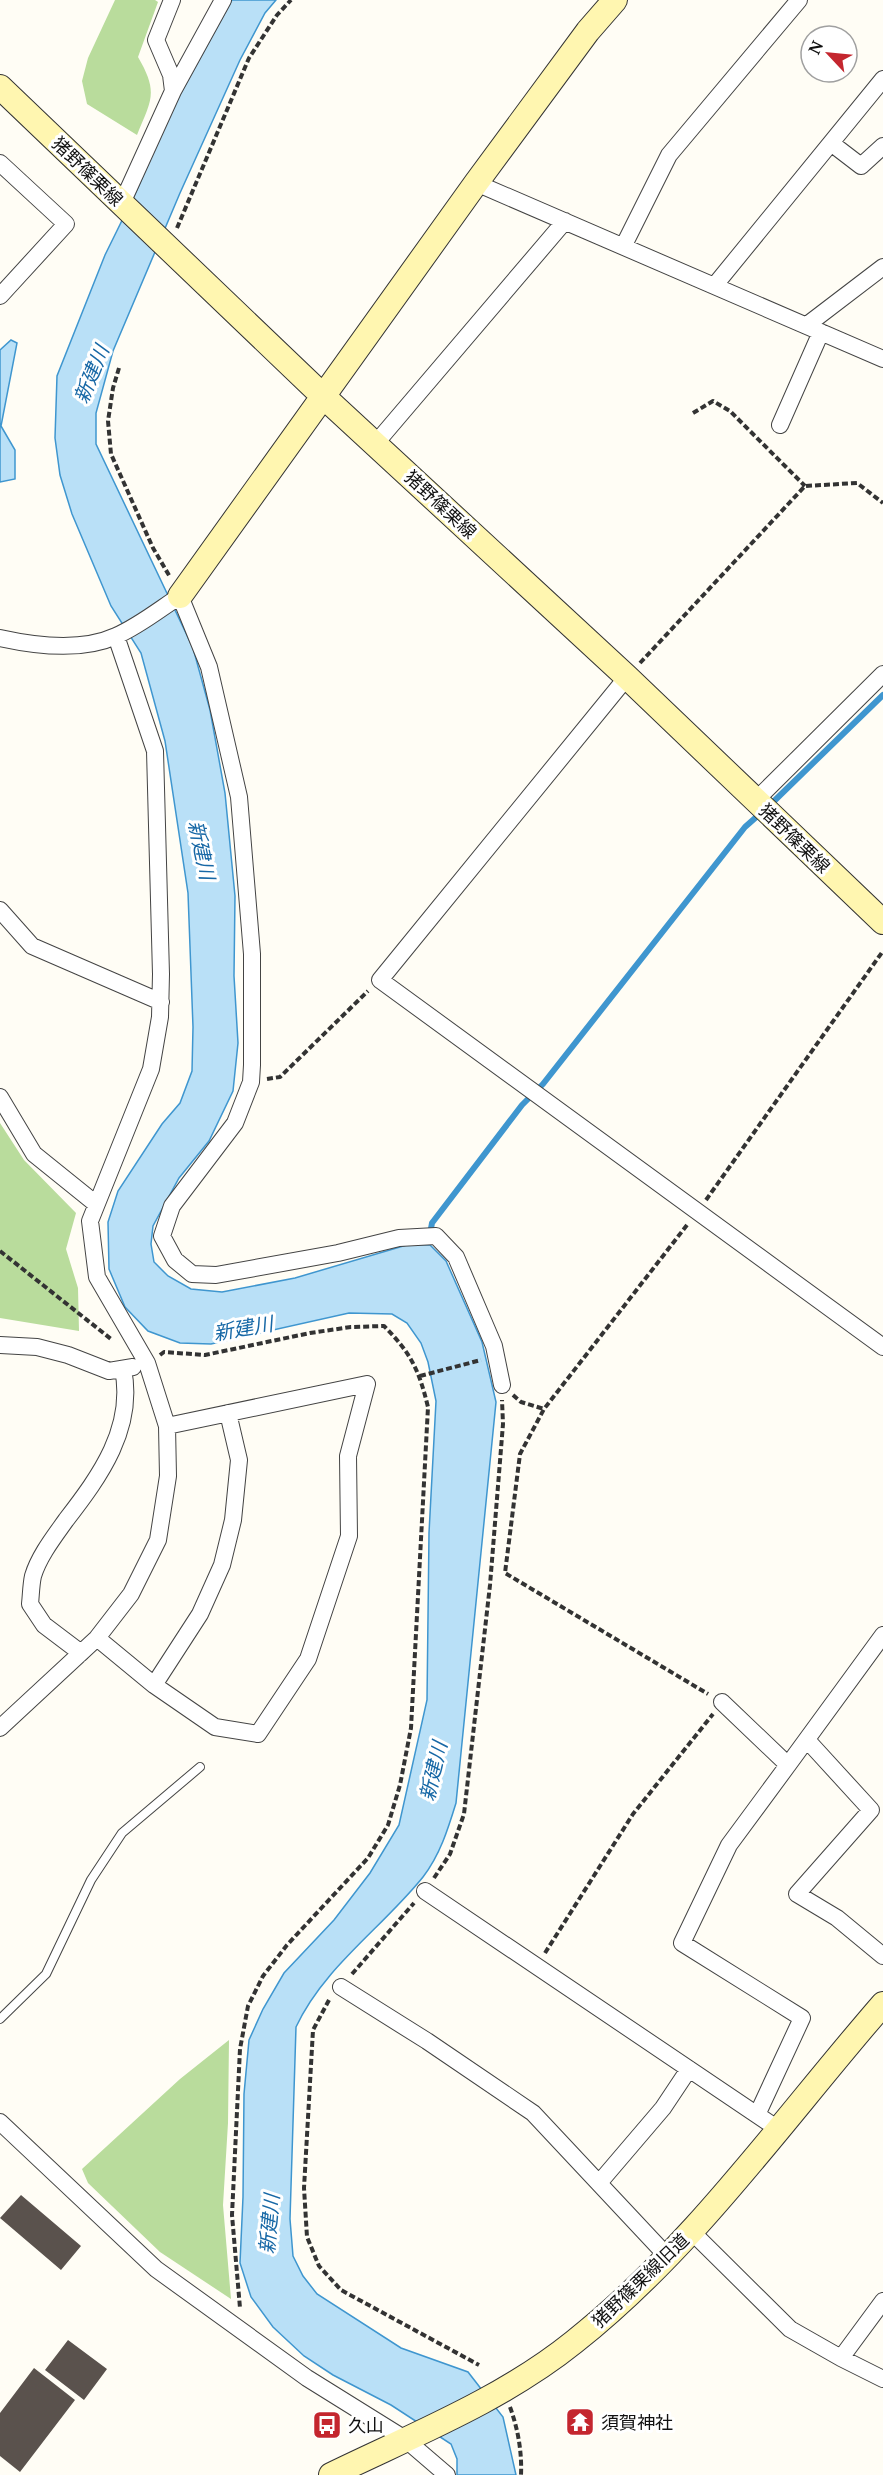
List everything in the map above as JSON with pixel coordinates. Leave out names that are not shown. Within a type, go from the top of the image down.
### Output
[{"type":"street","points":[[172,0],[156,40],[171,75],[173,90]]},
{"type":"street","points":[[122,203],[173,90],[223,0]]},
{"type":"street","points":[[0,638],[48,646],[81,645],[116,636],[180,596],[476,183],[588,31],[615,0]]},
{"type":"street","points":[[624,245],[669,154],[799,0]]},
{"type":"street","points":[[715,285],[883,79]]},
{"type":"street","name":"猪野篠栗線","points":[[0,87],[324,397],[627,677],[883,922]]},
{"type":"street","points":[[831,143],[861,166],[883,146]]},
{"type":"street","points":[[0,163],[66,224],[0,296]]},
{"type":"street","points":[[476,183],[883,358]]},
{"type":"street","points":[[376,443],[565,221]]},
{"type":"street","points":[[780,425],[814,328],[883,267]]},
{"type":"street","points":[[180,596],[209,667],[239,797],[252,954],[251,1082],[235,1123],[172,1206],[162,1236],[175,1260],[192,1274],[216,1275],[338,1253],[399,1238],[436,1236],[456,1257],[496,1356],[502,1384]]},
{"type":"street","points":[[0,1728],[97,1638],[131,1594],[158,1540],[168,1476],[167,1426],[147,1363],[97,1277],[90,1221],[151,1070],[160,1002],[155,751],[116,636]]},
{"type":"street","points":[[756,800],[883,674]]},
{"type":"street","points":[[627,677],[380,981],[883,1347]]},
{"type":"street","points":[[0,909],[32,946],[160,1002]]},
{"type":"street","points":[[0,1097],[34,1154],[96,1204]]},
{"type":"street","points":[[0,1345],[38,1347],[68,1355],[109,1371],[147,1363]]},
{"type":"street","points":[[81,1653],[44,1624],[30,1604],[34,1575],[49,1543],[86,1493],[113,1450],[124,1418],[126,1385],[123,1369]]},
{"type":"street","points":[[97,1638],[154,1685],[215,1727],[258,1734],[308,1659],[349,1536],[348,1456],[367,1384],[167,1426]]},
{"type":"street","points":[[154,1685],[200,1614],[222,1565],[233,1520],[239,1460],[228,1413]]},
{"type":"street","points":[[757,2115],[802,2018],[682,1943],[729,1845],[883,1635]]},
{"type":"street","points":[[722,1702],[788,1765]]},
{"type":"street","points":[[807,1740],[871,1810],[797,1894],[837,1918],[883,1956]]},
{"type":"street","points":[[425,1891],[778,2129]]},
{"type":"street","points":[[341,1987],[427,2041],[533,2113],[667,2256]]},
{"type":"street","name":"猪野篠栗線旧道","points":[[331,2475],[504,2390],[573,2344],[623,2300],[691,2231],[879,2016]]},
{"type":"street","points":[[599,2183],[663,2108],[689,2069]]},
{"type":"street","points":[[0,2122],[156,2269],[307,2378],[405,2439],[447,2475]]},
{"type":"street","points":[[691,2231],[790,2329],[883,2379]]},
{"type":"street","points":[[841,2358],[883,2301]]},
{"type":"lane","points":[[0,2019],[46,1974],[91,1880],[122,1833],[200,1767]]},
{"type":"path","points":[[169,248],[249,58],[277,15],[291,0]]},
{"type":"path","points":[[119,368],[113,388],[108,421],[111,454],[153,549],[180,596]]},
{"type":"path","points":[[693,412],[713,401],[730,411],[805,486]]},
{"type":"path","points":[[627,677],[805,486],[857,483],[883,503]]},
{"type":"path","points":[[537,1965],[633,1814],[722,1702],[505,1573],[520,1454],[544,1409],[697,1212],[883,951]]},
{"type":"path","points":[[251,1082],[280,1077],[380,981]]},
{"type":"path","points":[[0,1251],[94,1323]]},
{"type":"path","points":[[147,1363],[164,1352],[205,1355],[310,1333],[351,1327],[384,1326],[403,1345],[420,1376],[428,1407],[411,1728],[400,1785],[388,1825],[368,1858],[287,1945],[263,1976],[248,2006],[240,2049],[232,2215],[241,2329]]},
{"type":"path","points":[[420,1376],[496,1356]]},
{"type":"path","points":[[502,1384],[521,1402],[544,1409]]},
{"type":"path","points":[[479,2365],[341,2290],[319,2266],[307,2237],[304,2188],[313,2030],[329,2000],[425,1891],[450,1854],[465,1814],[490,1585],[503,1424],[502,1384]]},
{"type":"path","points":[[504,2390],[516,2424],[522,2462],[521,2475]]},
{"type":"green space","points":[[115,0],[155,0],[158,2],[138,57],[149,79],[151,96],[137,135],[87,104],[82,81],[88,58]]},
{"type":"green space","points":[[0,1123],[24,1160],[76,1213],[66,1249],[78,1288],[79,1331],[0,1318]]},
{"type":"green space","points":[[229,2040],[228,2123],[223,2205],[231,2299],[160,2252],[88,2183],[82,2169],[180,2079]]},
{"type":"water","name":"新建川","points":[[232,0],[276,0],[265,13],[240,60],[180,193],[113,351],[96,413],[96,444],[193,648],[210,710],[225,793],[235,896],[234,976],[238,1043],[233,1091],[209,1141],[179,1178],[153,1226],[151,1244],[154,1262],[168,1276],[191,1289],[222,1292],[295,1278],[410,1244],[430,1245],[446,1261],[482,1342],[496,1402],[456,1803],[447,1832],[429,1869],[407,1896],[322,1985],[296,2027],[290,2219],[293,2256],[303,2276],[317,2294],[401,2348],[468,2372],[503,2417],[516,2475],[457,2475],[457,2459],[451,2444],[391,2405],[333,2375],[304,2356],[273,2327],[251,2297],[240,2263],[244,2094],[249,2040],[263,2009],[284,1973],[334,1920],[370,1873],[399,1825],[427,1700],[429,1533],[436,1401],[428,1362],[421,1343],[407,1323],[392,1314],[349,1313],[211,1344],[180,1343],[148,1331],[125,1307],[109,1269],[108,1222],[118,1191],[162,1124],[180,1103],[192,1071],[193,1027],[188,893],[165,741],[141,653],[111,606],[72,514],[60,475],[55,438],[57,376],[105,255],[136,192],[172,109]]},
{"type":"water","points":[[11,340],[17,343],[1,426],[15,450],[15,479],[0,482],[0,350]]},
{"type":"building","points":[[21,2195],[81,2246],[61,2270],[0,2218]]},
{"type":"building","points":[[68,2340],[107,2369],[84,2400],[45,2370]]},
{"type":"building","points":[[34,2368],[75,2400],[20,2472],[0,2456],[0,2413]]},
{"type":"waterway","points":[[770,805],[883,695]]},
{"type":"waterway","points":[[430,1234],[432,1223],[522,1105],[543,1084],[745,827],[762,812]]},
{"type":"place","name":"須賀神社","points":[[580,2422]]},
{"type":"place","name":"久山","points":[[327,2425]]}]
